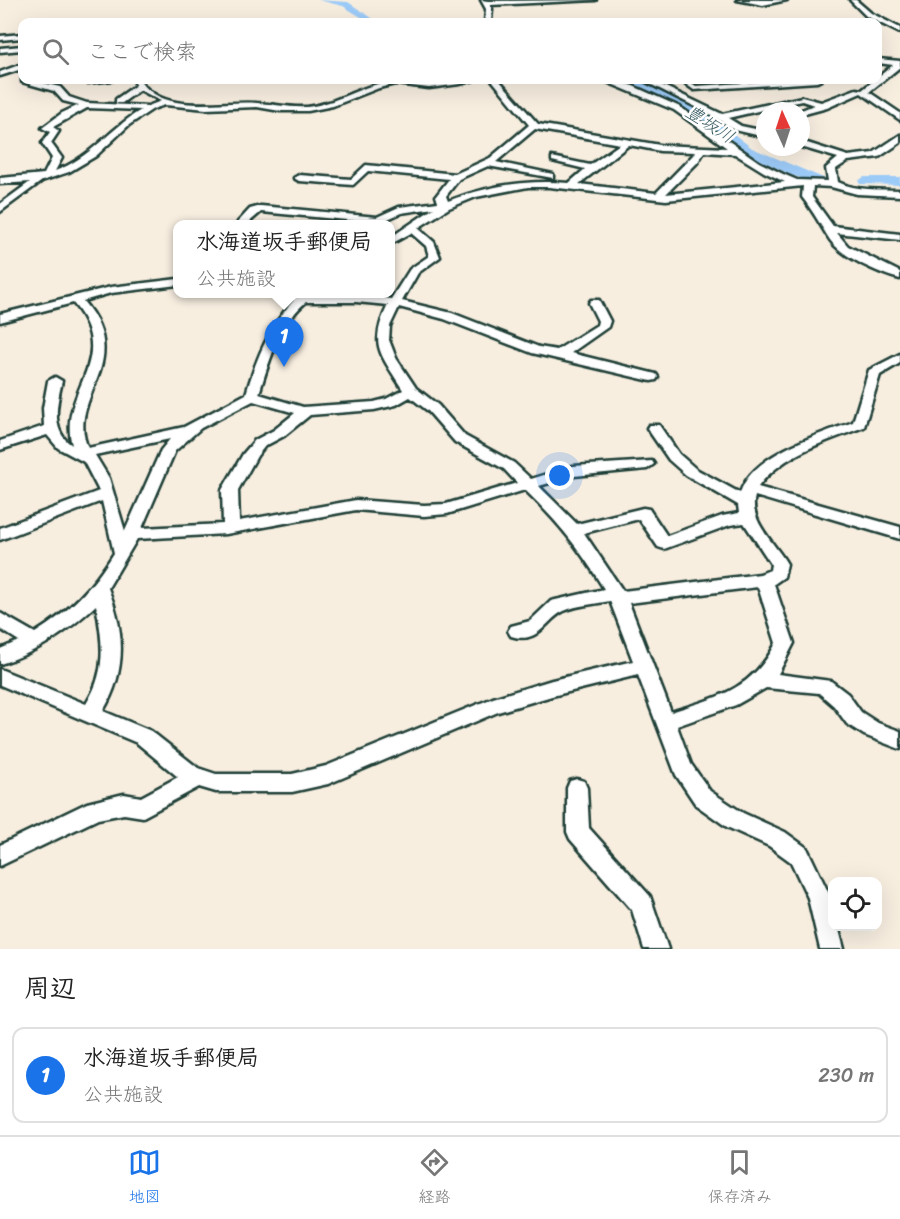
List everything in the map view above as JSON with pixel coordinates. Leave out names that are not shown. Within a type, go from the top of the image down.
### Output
[{"type":"street","points":[[488,18],[485,2],[593,0]]},
{"type":"street","points":[[740,0],[763,3],[784,0]]},
{"type":"street","points":[[853,0],[858,8],[874,18]]},
{"type":"street","points":[[746,12],[763,3]]},
{"type":"street","points":[[882,22],[900,31]]},
{"type":"street","points":[[12,37],[18,30]]},
{"type":"street","points":[[0,38],[18,36]]},
{"type":"street","points":[[0,50],[18,48]]},
{"type":"street","points":[[882,62],[898,65]]},
{"type":"street","points":[[882,71],[898,65]]},
{"type":"street","points":[[882,79],[898,65]]},
{"type":"street","points":[[0,75],[18,68]]},
{"type":"street","points":[[0,75],[18,78]]},
{"type":"street","points":[[40,84],[57,89],[66,99],[86,105],[150,108]]},
{"type":"street","points":[[119,101],[138,84]]},
{"type":"street","points":[[140,84],[167,102],[165,103]]},
{"type":"street","points":[[0,181],[44,177],[66,170],[93,154],[126,123],[150,108],[165,103],[206,108],[257,105],[280,109],[308,109],[330,104],[383,84]]},
{"type":"street","points":[[422,84],[440,84]]},
{"type":"street","points":[[499,84],[533,121],[533,126]]},
{"type":"street","points":[[621,84],[681,111],[771,173],[803,184]]},
{"type":"street","points":[[655,84],[738,128],[756,132]]},
{"type":"street","points":[[659,86],[680,84],[694,88],[756,84]]},
{"type":"street","points":[[876,84],[864,94],[900,117]]},
{"type":"street","points":[[810,110],[824,106],[828,101],[859,92]]},
{"type":"street","points":[[721,117],[802,99],[824,106]]},
{"type":"street","points":[[0,209],[44,177],[57,158],[46,143],[56,131],[46,128],[86,105]]},
{"type":"street","points":[[533,126],[660,148],[739,151]]},
{"type":"street","points":[[445,205],[441,196],[456,177],[502,154],[533,126]]},
{"type":"street","points":[[749,131],[756,129]]},
{"type":"street","points":[[896,141],[890,141],[900,130]]},
{"type":"street","points":[[896,141],[876,155],[846,158],[835,163],[831,168],[832,180],[840,188],[900,193]]},
{"type":"street","points":[[570,187],[627,143]]},
{"type":"street","points":[[810,147],[846,158]]},
{"type":"street","points":[[657,197],[702,149]]},
{"type":"street","points":[[555,159],[592,168]]},
{"type":"street","points":[[487,163],[550,176]]},
{"type":"street","points":[[299,178],[353,182],[366,168],[456,177]]},
{"type":"street","points":[[246,220],[254,211],[261,209],[379,220],[399,210],[445,205],[507,187],[549,184],[657,197],[705,195],[832,180]]},
{"type":"street","points":[[803,184],[807,197],[844,248],[900,276]]},
{"type":"street","points":[[395,238],[445,205]]},
{"type":"street","points":[[411,228],[431,244],[435,258],[414,271],[404,284],[397,303],[384,326],[383,340],[390,358],[411,391],[433,408],[460,439],[509,466],[574,530],[617,595],[683,769],[703,798],[735,820],[777,839],[799,855],[819,896],[832,949]]},
{"type":"street","points":[[828,229],[900,237]]},
{"type":"street","points":[[0,318],[75,298],[142,285],[173,282]]},
{"type":"street","points":[[75,298],[87,309],[94,321],[98,352],[80,414],[77,438],[86,456],[97,469],[122,553]]},
{"type":"street","points":[[0,657],[35,642],[79,613],[101,590],[122,553],[168,450],[179,435],[252,396],[269,344],[289,312],[304,298]]},
{"type":"street","points":[[356,298],[397,303],[448,316],[536,351],[651,377]]},
{"type":"street","points":[[559,355],[602,327],[604,321],[595,303]]},
{"type":"street","points":[[574,530],[643,513],[664,543],[728,520],[748,504],[756,476],[766,467],[793,451],[859,424],[874,373],[900,358]]},
{"type":"street","points":[[55,381],[47,411],[50,429],[72,453],[86,456],[186,431]]},
{"type":"street","points":[[252,396],[306,411],[374,406],[391,402],[411,391]]},
{"type":"street","points":[[231,528],[230,490],[242,474],[250,454],[260,443],[279,433],[306,411]]},
{"type":"street","points":[[654,428],[674,457],[690,472],[748,504],[900,533]]},
{"type":"street","points":[[0,446],[50,429]]},
{"type":"street","points":[[131,534],[198,532],[231,528],[356,505],[377,505],[426,513],[447,509],[573,471],[647,464]]},
{"type":"street","points":[[0,534],[105,494]]},
{"type":"street","points":[[517,631],[535,627],[557,606],[617,595],[764,579],[778,573],[779,564],[748,504]]},
{"type":"street","points":[[665,722],[718,703],[761,680],[775,665],[785,643],[764,579]]},
{"type":"street","points":[[91,714],[105,693],[113,663],[101,590]]},
{"type":"street","points":[[0,620],[35,642]]},
{"type":"street","points":[[0,677],[144,737],[191,775],[216,783],[292,783],[327,775],[493,706],[552,688],[644,666]]},
{"type":"street","points":[[761,680],[824,686],[841,700],[854,718],[871,729],[900,740]]},
{"type":"street","points":[[0,856],[95,810],[124,804],[143,807],[198,777]]},
{"type":"street","points":[[577,788],[579,832],[642,904],[656,949]]},
{"type":"waterway","name":"豊坂川","points":[[322,0],[345,4],[368,18]]},
{"type":"waterway","name":"豊坂川","points":[[639,84],[705,117],[748,150],[795,172],[822,180]]},
{"type":"waterway","name":"豊坂川","points":[[864,181],[900,181]]},
{"type":"place","name":"水海道坂手郵便局","points":[[284,367]]}]
